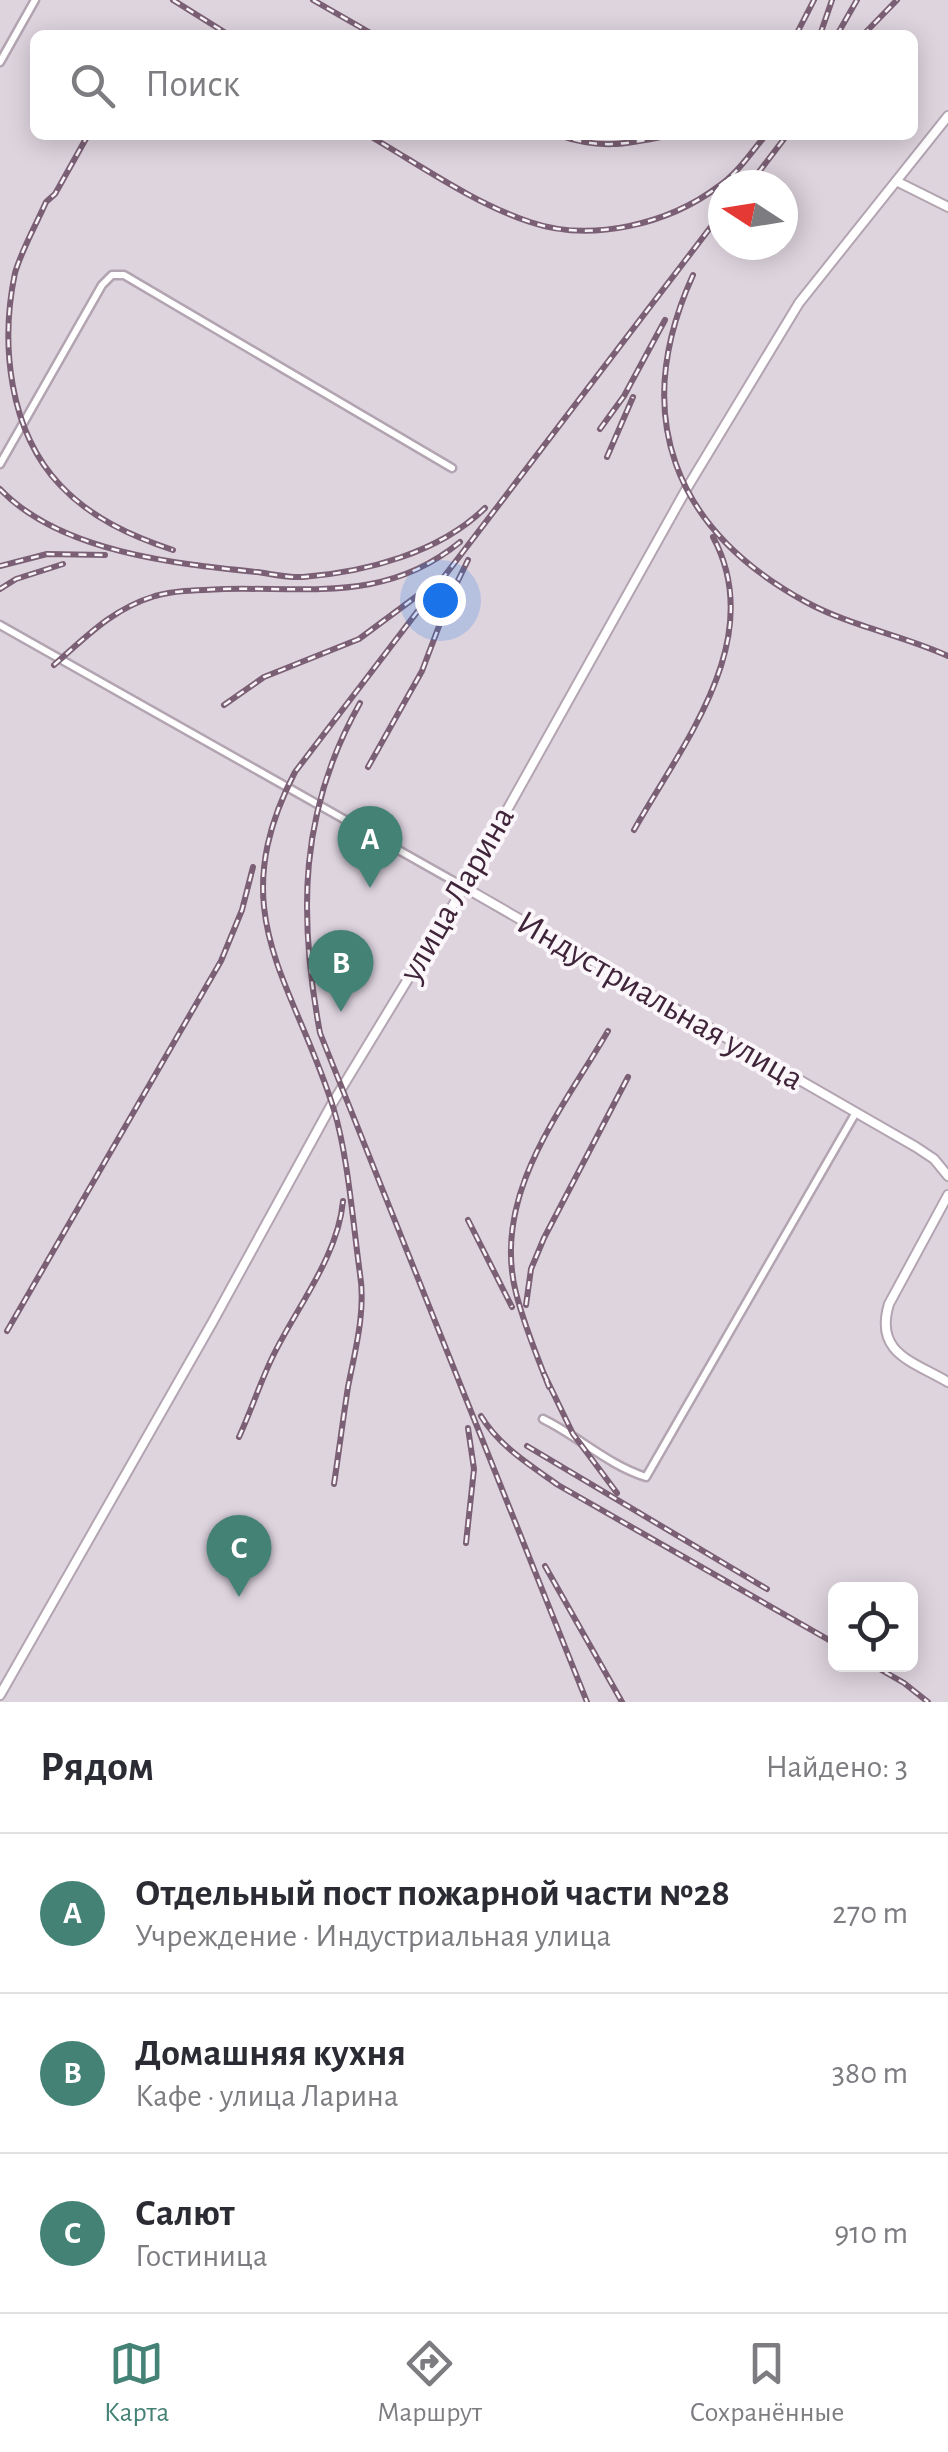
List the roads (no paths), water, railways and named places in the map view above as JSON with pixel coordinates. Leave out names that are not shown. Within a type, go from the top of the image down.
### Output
[{"type":"street","points":[[0,62],[34,0]]},
{"type":"street","name":"улица Ларина","points":[[0,1695],[332,1104],[464,887],[686,488],[795,310],[948,116]]},
{"type":"street","points":[[898,182],[948,207]]},
{"type":"street","points":[[0,464],[102,285],[112,275],[124,275],[452,468]]},
{"type":"street","name":"Индустриальная улица","points":[[0,625],[916,1147],[934,1159],[948,1176]]},
{"type":"street","points":[[543,1418],[612,1462],[646,1477],[855,1114]]},
{"type":"street","points":[[948,1195],[889,1304],[883,1323],[896,1352],[948,1382]]},
{"type":"railway","points":[[173,0],[221,30]]},
{"type":"railway","points":[[313,0],[365,30]]},
{"type":"railway","points":[[799,30],[814,0]]},
{"type":"railway","points":[[822,30],[832,0]]},
{"type":"railway","points":[[840,30],[857,0]]},
{"type":"railway","points":[[868,30],[897,0]]},
{"type":"railway","points":[[85,140],[55,194],[46,202],[15,273],[9,328],[13,385],[29,439],[60,485],[112,525],[173,550]]},
{"type":"railway","points":[[376,140],[488,205],[530,222],[578,231],[629,226],[677,211],[726,181],[762,140]]},
{"type":"railway","points":[[577,140],[614,144],[646,140]]},
{"type":"railway","points":[[760,170],[783,140]]},
{"type":"railway","points":[[334,1484],[359,1331],[361,1288],[339,1128],[271,945],[264,907],[264,867],[274,822],[295,772],[708,231]]},
{"type":"railway","points":[[693,275],[674,326],[665,374],[666,420],[676,463],[695,503],[723,540],[760,573],[806,602],[948,656]]},
{"type":"railway","points":[[600,429],[624,396],[665,320]]},
{"type":"railway","points":[[607,457],[633,397]]},
{"type":"railway","points":[[0,489],[25,510],[86,541],[191,565],[297,577],[352,570],[400,558],[446,537],[485,508]]},
{"type":"railway","points":[[634,830],[695,726],[725,652],[731,614],[727,575],[713,537]]},
{"type":"railway","points":[[54,665],[113,616],[155,596],[198,590],[318,589],[376,583],[433,561],[460,542]]},
{"type":"railway","points":[[0,566],[47,554],[105,555]]},
{"type":"railway","points":[[368,767],[422,671],[468,560]]},
{"type":"railway","points":[[0,589],[16,579],[63,564]]},
{"type":"railway","points":[[224,705],[264,677],[359,639],[417,596]]},
{"type":"railway","points":[[360,703],[325,784],[309,864],[308,947],[320,1033],[587,1702]]},
{"type":"railway","points":[[7,1331],[221,961],[242,910],[253,867]]},
{"type":"railway","points":[[549,1387],[516,1293],[511,1257],[513,1222],[535,1155],[608,1031]]},
{"type":"railway","points":[[526,1305],[531,1269],[544,1238],[628,1077]]},
{"type":"railway","points":[[239,1437],[272,1358],[325,1262],[343,1201]]},
{"type":"railway","points":[[468,1220],[512,1307]]},
{"type":"railway","points":[[544,1374],[573,1434],[617,1493]]},
{"type":"railway","points":[[481,1416],[506,1446],[558,1485],[828,1639]]},
{"type":"railway","points":[[466,1543],[474,1469],[468,1428]]},
{"type":"railway","points":[[527,1446],[767,1589]]},
{"type":"railway","points":[[545,1566],[622,1702]]},
{"type":"railway","points":[[885,1672],[928,1702]]},
{"type":"place","name":"Отдельный пост пожарной части №28","points":[[370,888]]},
{"type":"place","name":"Домашняя кухня","points":[[341,1012]]},
{"type":"place","name":"Салют","points":[[239,1597]]}]
